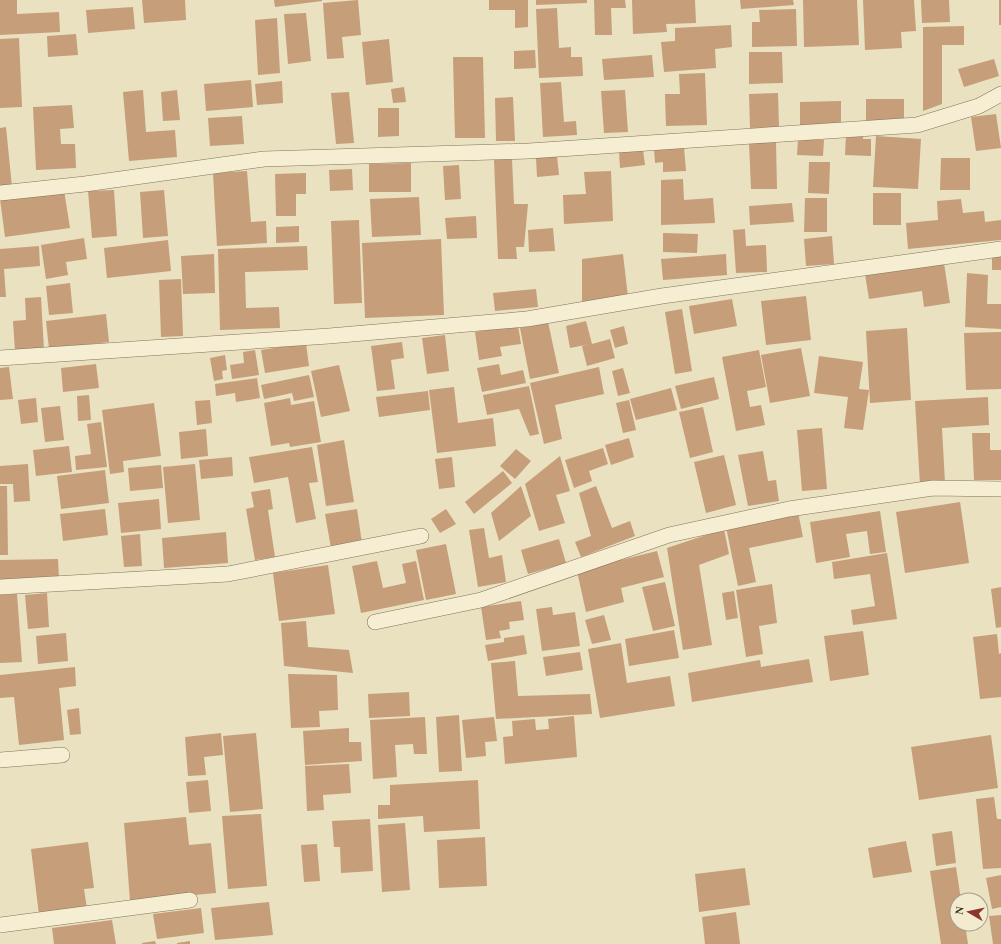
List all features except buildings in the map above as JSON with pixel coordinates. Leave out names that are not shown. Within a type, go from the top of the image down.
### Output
[{"type":"lane","points":[[0,193],[85,184],[264,159],[529,151],[917,125],[979,106],[1001,94]]},
{"type":"lane","points":[[0,358],[329,336],[528,319],[662,296],[1001,249]]},
{"type":"lane","points":[[375,622],[481,600],[669,535],[789,508],[933,488],[1001,490]]},
{"type":"lane","points":[[0,587],[228,574],[422,536]]},
{"type":"lane","points":[[0,760],[62,755]]},
{"type":"lane","points":[[0,925],[190,900]]}]
